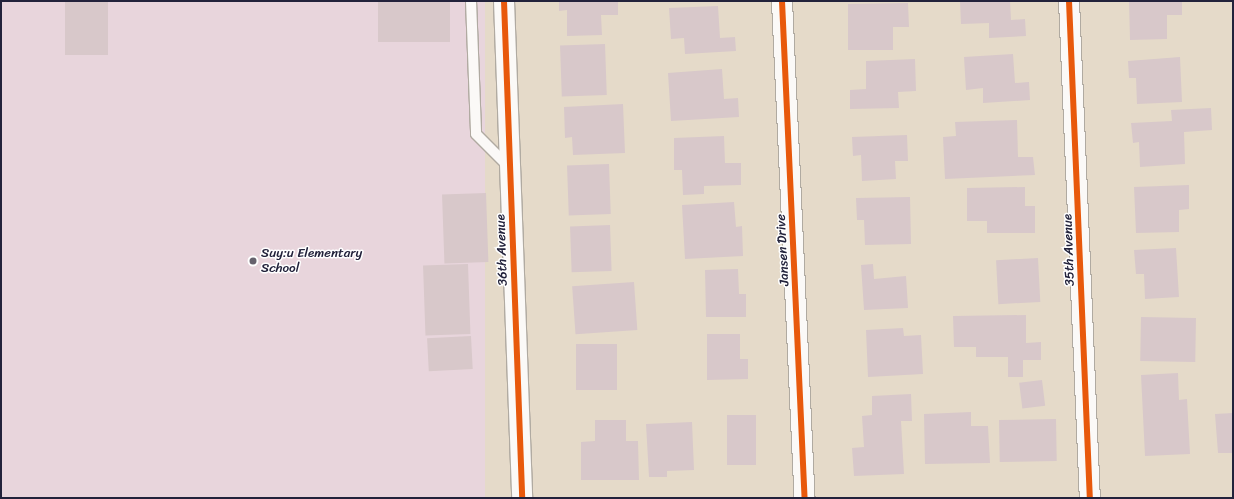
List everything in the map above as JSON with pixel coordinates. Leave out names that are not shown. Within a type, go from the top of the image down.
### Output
[{"type":"street","name":"36th Avenue","points":[[504,1],[522,498]]},
{"type":"street","name":"Jansen Drive","points":[[782,1],[805,498]]},
{"type":"street","name":"35th Avenue","points":[[1069,1],[1090,498]]},
{"type":"lane","points":[[471,1],[476,134],[510,167]]},
{"type":"shaded area","name":"Suy:u Elementary School","points":[[1,1],[485,1],[485,498],[1,498]]},
{"type":"building","points":[[65,1],[108,1],[108,55],[65,55]]},
{"type":"building","points":[[378,1],[450,1],[450,42],[378,42]]},
{"type":"building","points":[[559,1],[618,1],[618,15],[601,15],[602,35],[567,36],[567,10],[559,11]]},
{"type":"building","points":[[960,1],[1010,1],[1011,20],[1025,19],[1026,36],[989,38],[989,23],[961,24]]},
{"type":"building","points":[[1129,1],[1182,1],[1182,15],[1167,15],[1167,39],[1130,40]]},
{"type":"building","points":[[908,3],[909,27],[893,27],[893,50],[848,50],[848,4]]},
{"type":"building","points":[[718,6],[720,38],[735,37],[736,51],[685,54],[684,38],[671,39],[669,8]]},
{"type":"building","points":[[605,44],[607,95],[562,97],[560,46]]},
{"type":"building","points":[[1013,54],[1015,83],[1029,82],[1030,100],[983,103],[983,88],[966,90],[964,57]]},
{"type":"building","points":[[1180,57],[1182,102],[1137,104],[1136,78],[1129,78],[1128,61]]},
{"type":"building","points":[[915,59],[916,91],[898,92],[899,108],[850,109],[850,90],[866,89],[866,61]]},
{"type":"building","points":[[722,69],[724,99],[738,98],[739,117],[671,121],[668,73]]},
{"type":"building","points":[[623,104],[625,153],[573,155],[572,137],[565,138],[564,107]]},
{"type":"building","points":[[1211,108],[1212,130],[1184,132],[1185,164],[1140,167],[1139,142],[1133,143],[1131,123],[1172,121],[1171,110]]},
{"type":"building","points":[[1017,120],[1018,157],[1033,157],[1035,175],[945,179],[943,137],[956,136],[955,122]]},
{"type":"building","points":[[907,135],[908,161],[895,161],[896,179],[862,181],[861,155],[853,156],[852,137]]},
{"type":"building","points":[[724,136],[725,163],[741,163],[741,185],[704,186],[704,194],[683,195],[682,170],[674,170],[674,138]]},
{"type":"building","points":[[609,164],[611,214],[569,215],[567,165]]},
{"type":"building","points":[[1189,185],[1189,209],[1179,210],[1179,232],[1136,233],[1134,187]]},
{"type":"building","points":[[1025,187],[1025,206],[1035,206],[1035,233],[987,233],[987,221],[967,221],[967,188]]},
{"type":"building","points":[[486,193],[488,262],[444,263],[442,195]]},
{"type":"building","points":[[910,197],[911,244],[865,245],[864,220],[857,220],[856,198]]},
{"type":"building","points":[[734,202],[736,227],[742,226],[743,256],[685,259],[682,205]]},
{"type":"building","points":[[610,225],[612,271],[572,272],[570,226]]},
{"type":"building","points":[[1176,248],[1179,297],[1145,299],[1144,274],[1136,274],[1134,250]]},
{"type":"building","points":[[1038,258],[1040,302],[998,304],[996,260]]},
{"type":"building","points":[[468,264],[470,334],[425,336],[423,266]]},
{"type":"building","points":[[873,264],[874,279],[906,276],[908,308],[864,310],[861,265]]},
{"type":"building","points":[[738,269],[739,294],[746,294],[746,317],[706,317],[705,270]]},
{"type":"building","points":[[634,282],[637,330],[575,334],[572,286]]},
{"type":"building","points":[[1026,315],[1026,343],[1041,342],[1041,360],[1023,360],[1023,377],[1008,377],[1008,357],[976,357],[976,347],[954,347],[953,316]]},
{"type":"building","points":[[1141,317],[1196,318],[1195,362],[1140,361]]},
{"type":"building","points":[[903,328],[904,336],[921,335],[923,374],[868,377],[866,330]]},
{"type":"building","points":[[707,334],[740,334],[740,359],[748,359],[748,379],[707,380]]},
{"type":"building","points":[[471,336],[473,369],[429,371],[427,338]]},
{"type":"building","points":[[576,344],[617,344],[617,390],[576,390]]},
{"type":"building","points":[[1178,373],[1179,400],[1187,399],[1190,454],[1145,456],[1141,375]]},
{"type":"building","points":[[1042,380],[1045,406],[1022,409],[1019,383]]},
{"type":"building","points":[[911,394],[912,421],[901,421],[904,474],[854,476],[852,448],[864,447],[862,416],[872,415],[872,396]]},
{"type":"building","points":[[971,412],[971,426],[988,426],[990,463],[925,464],[924,414]]},
{"type":"building","points":[[1233,413],[1233,453],[1218,453],[1215,414]]},
{"type":"building","points":[[727,415],[756,415],[756,465],[727,465]]},
{"type":"building","points":[[1056,419],[1057,461],[1000,462],[999,420]]},
{"type":"building","points":[[595,420],[626,420],[626,441],[638,441],[639,480],[581,480],[581,442],[595,441]]},
{"type":"building","points":[[692,422],[694,470],[667,471],[667,477],[649,477],[646,424]]},
{"type":"cycle path","points":[[504,1],[522,498]]},
{"type":"cycle path","points":[[782,1],[805,498]]},
{"type":"cycle path","points":[[1069,1],[1090,498]]},
{"type":"place","name":"Suy:u Elementary School","points":[[253,261]]}]
